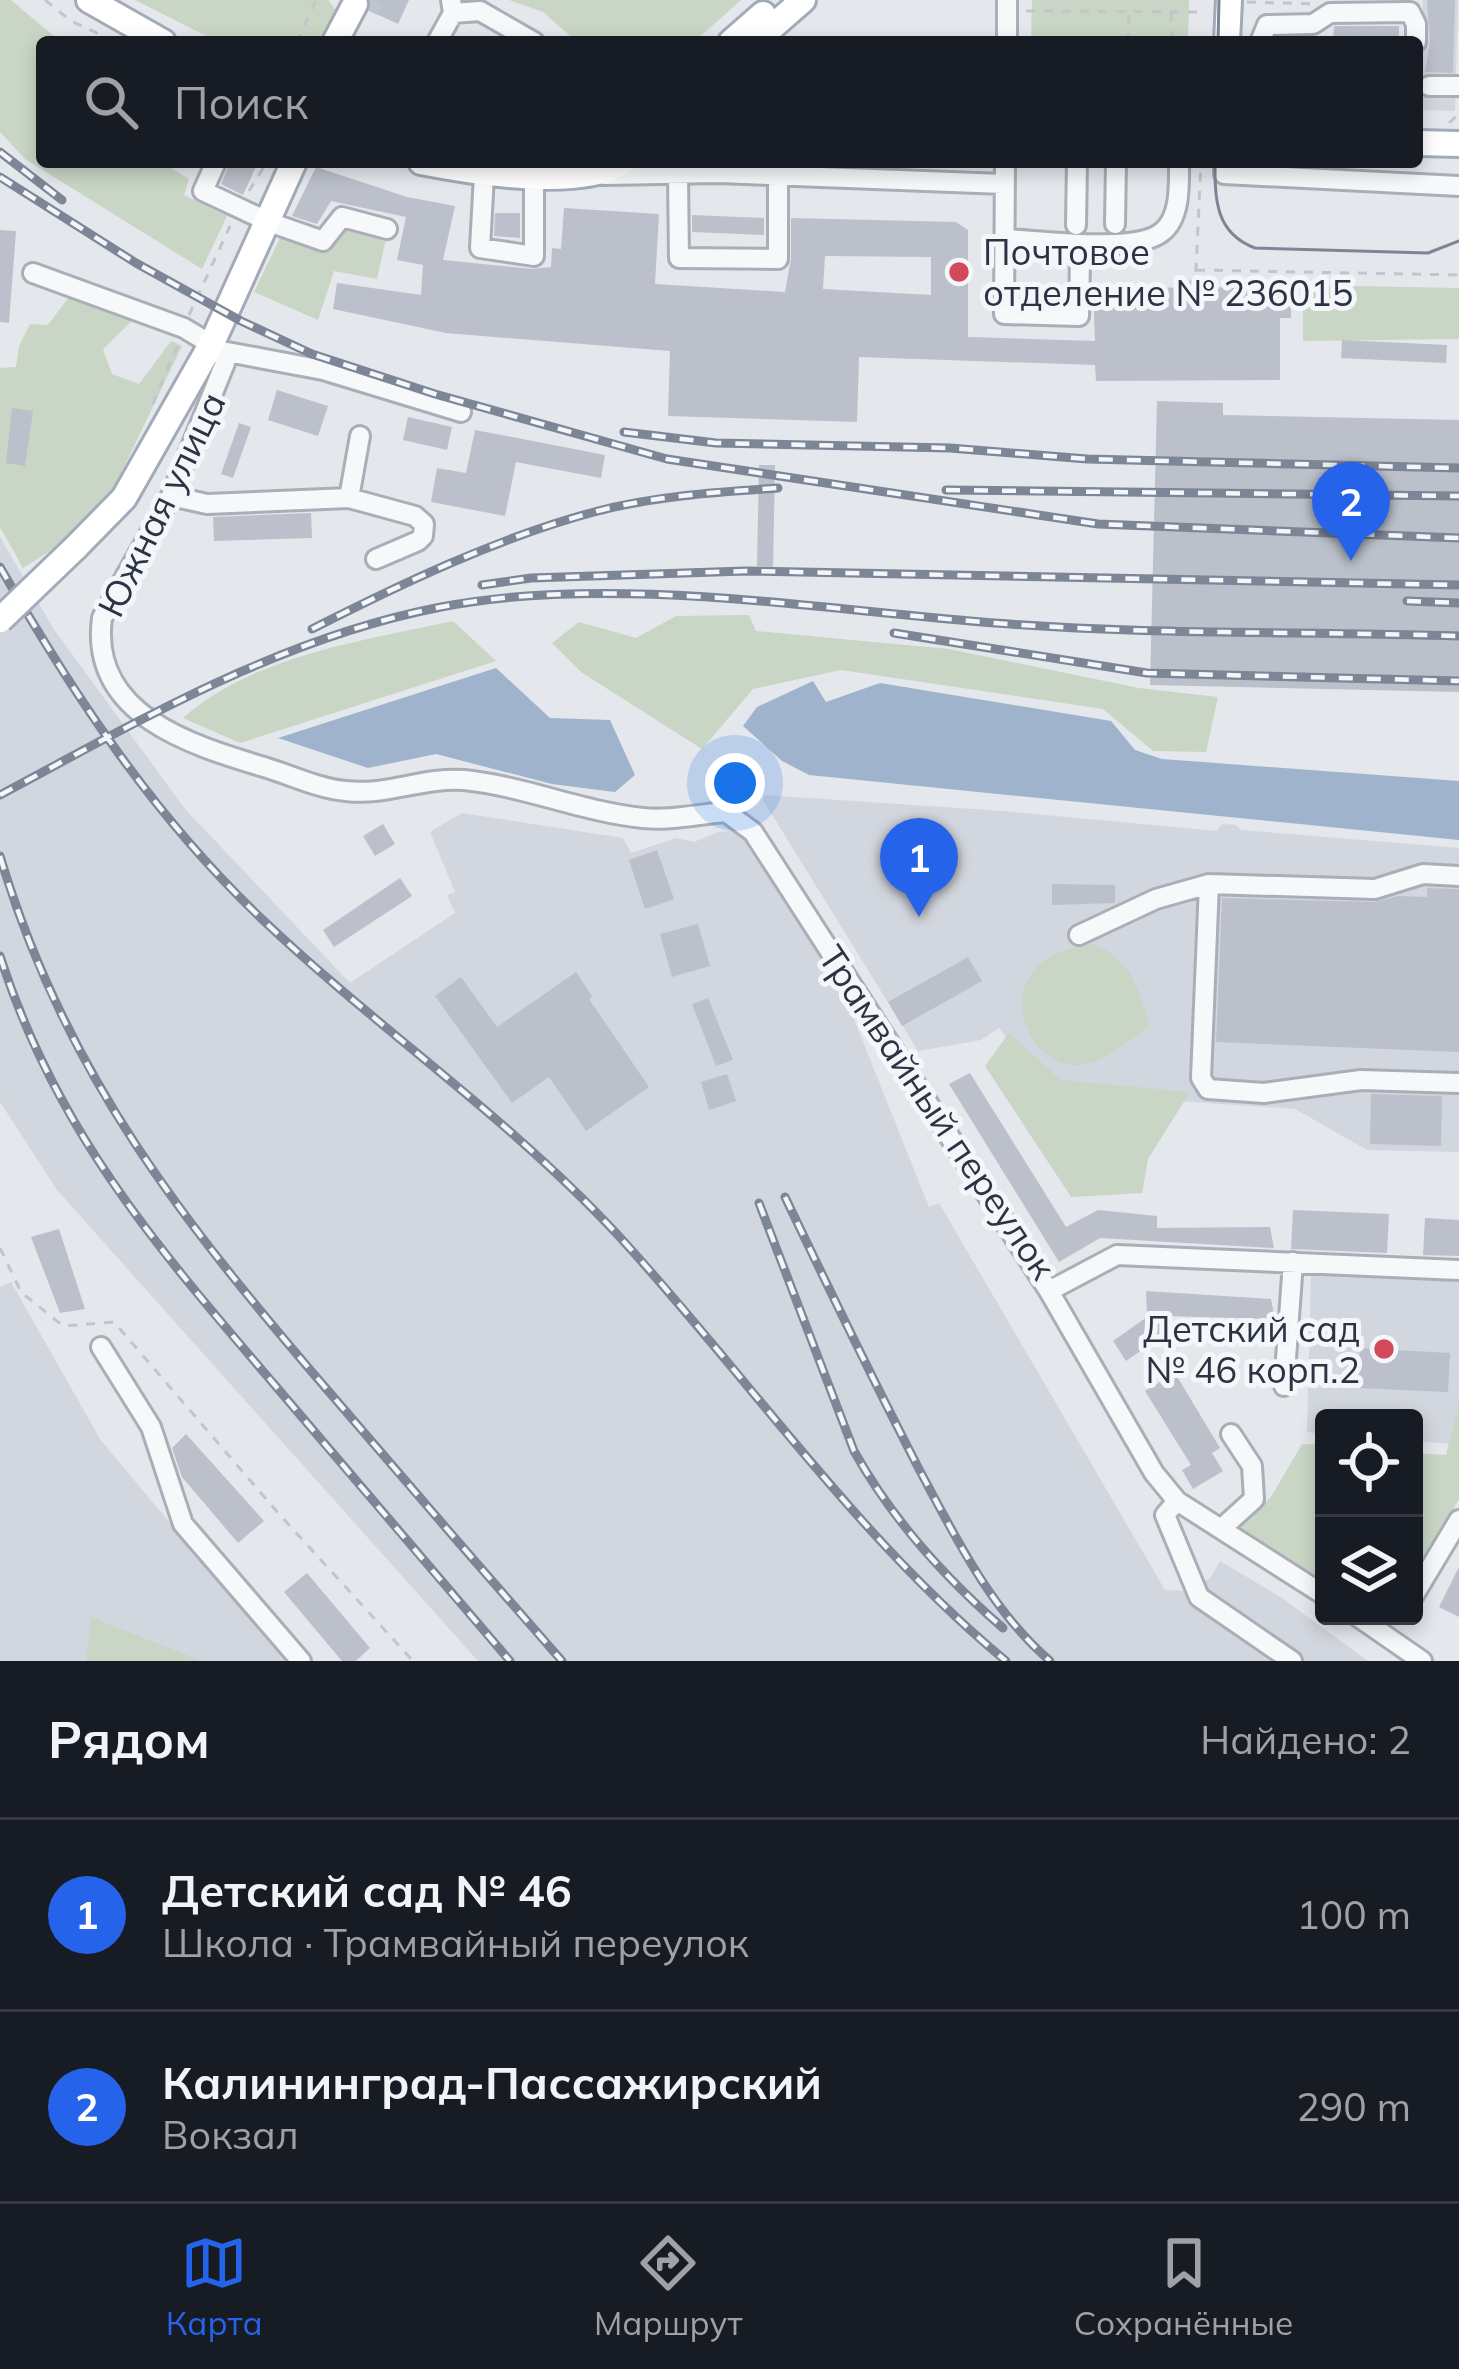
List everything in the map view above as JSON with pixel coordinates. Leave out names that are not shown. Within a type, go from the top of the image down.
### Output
[{"type":"main road","points":[[89,0],[152,36]]},
{"type":"main road","points":[[738,36],[778,0]]},
{"type":"main road","points":[[762,36],[803,0]]},
{"type":"main road","points":[[1227,36],[1229,0]]},
{"type":"main road","points":[[339,36],[360,7],[351,36]]},
{"type":"main road","points":[[1425,133],[1459,144]]},
{"type":"main road","points":[[0,620],[124,498],[217,347],[291,168]]},
{"type":"main road","points":[[450,168],[484,175],[599,175],[612,168]]},
{"type":"street","points":[[1007,0],[1007,36]]},
{"type":"street","points":[[440,36],[452,6],[480,11],[524,36]]},
{"type":"street","points":[[1262,36],[1267,25],[1324,12],[1407,10],[1417,24],[1416,36]]},
{"type":"street","points":[[1429,86],[1459,86]]},
{"type":"street","points":[[213,168],[203,191],[322,241],[342,217],[387,229]]},
{"type":"street","points":[[599,175],[678,175],[715,168],[778,176],[1004,184]]},
{"type":"street","points":[[1005,168],[1004,314],[1078,316],[1080,260]]},
{"type":"street","points":[[1076,225],[1077,168]]},
{"type":"street","points":[[1115,224],[1116,168]]},
{"type":"street","points":[[1004,239],[1135,242],[1161,233],[1175,213],[1179,168]]},
{"type":"street","points":[[1224,168],[1224,174],[1459,186]]},
{"type":"street","points":[[484,175],[480,248],[534,256],[534,175]]},
{"type":"street","points":[[678,175],[679,258],[778,259],[778,176]]},
{"type":"street","name":"Южная улица","points":[[33,273],[184,328],[217,347],[225,363],[171,496],[102,618],[103,656],[119,688],[145,719],[165,732],[342,791],[385,793],[425,782],[464,780],[645,818],[726,812],[753,832]]},
{"type":"street","points":[[217,347],[323,370],[461,412]]},
{"type":"street","points":[[349,498],[360,436]]},
{"type":"street","points":[[171,496],[207,504],[349,498],[415,516],[424,524],[418,541],[376,559]]},
{"type":"street","name":"Трамвайный переулок","points":[[753,832],[1049,1291],[1117,1255],[1459,1270]]},
{"type":"street","points":[[1079,935],[1156,898],[1209,884],[1376,889],[1423,874],[1459,876]]},
{"type":"street","points":[[1209,884],[1201,1078],[1208,1089],[1264,1093],[1361,1080],[1459,1084]]},
{"type":"street","points":[[1284,1386],[1293,1262]]},
{"type":"street","points":[[1049,1291],[1154,1473],[1177,1501],[1315,1589]]},
{"type":"street","points":[[100,1347],[152,1427],[183,1524],[301,1661]]},
{"type":"street","points":[[1221,1529],[1254,1499],[1252,1466],[1232,1434]]},
{"type":"street","points":[[1177,1501],[1165,1516],[1199,1597],[1292,1661]]},
{"type":"street","points":[[1423,1580],[1459,1520]]},
{"type":"street","points":[[1370,1625],[1422,1661]]},
{"type":"path","points":[[45,0],[71,21],[103,36]]},
{"type":"path","points":[[300,36],[316,0]]},
{"type":"path","points":[[1026,11],[1200,12]]},
{"type":"path","points":[[1129,12],[1129,36]]},
{"type":"path","points":[[1172,12],[1172,36]]},
{"type":"path","points":[[1425,133],[1459,114]]},
{"type":"path","points":[[151,411],[239,206],[263,168]]},
{"type":"path","points":[[1188,288],[1196,270],[1201,168]]},
{"type":"path","points":[[1196,270],[1459,275]]},
{"type":"path","points":[[0,1248],[21,1292],[63,1326],[114,1322],[413,1661]]},
{"type":"shaded area","points":[[1423,0],[1458,0],[1455,111],[1423,110]]},
{"type":"shaded area","points":[[0,537],[53,628],[185,809],[350,983],[455,913],[447,895],[455,892],[430,832],[462,813],[623,838],[631,853],[676,838],[694,842],[739,830],[842,989],[929,1207],[939,1203],[1165,1590],[1190,1591],[1211,1577],[1220,1561],[1282,1598],[1368,1661],[478,1661],[57,1190],[0,1102]]},
{"type":"shaded area","points":[[764,795],[1217,831],[1222,824],[1236,825],[1241,830],[1459,848],[1459,1152],[1367,1150],[1295,1109],[1048,1092],[999,1028],[981,1040],[918,1051]]},
{"type":"shaded area","name":"Детский сад № 46 корп.2","points":[[1311,1274],[1459,1280],[1459,1433],[1452,1444],[1423,1442],[1423,1409],[1315,1409],[1315,1433],[1307,1432]]},
{"type":"shaded area","points":[[11,1282],[100,1439],[235,1601],[292,1661],[0,1661],[0,1287]]},
{"type":"green space","points":[[0,0],[11,0],[54,36],[36,36],[36,166],[0,132]]},
{"type":"green space","points":[[135,0],[328,0],[339,14],[327,36],[206,36]]},
{"type":"green space","points":[[509,0],[741,0],[701,36],[570,36],[543,12]]},
{"type":"green space","points":[[1032,0],[1189,0],[1188,36],[1031,36]]},
{"type":"green space","points":[[39,168],[171,168],[189,179],[184,195],[227,216],[202,269]]},
{"type":"green space","points":[[346,227],[387,235],[377,279],[334,271],[318,320],[254,292],[281,236],[326,249]]},
{"type":"green space","points":[[1303,285],[1459,288],[1459,339],[1303,341]]},
{"type":"green space","points":[[71,294],[134,319],[103,349],[112,374],[139,384],[171,341],[182,346],[110,496],[72,537],[23,568],[0,527],[0,368],[16,367],[19,346],[30,324],[48,325]]},
{"type":"green space","points":[[749,615],[756,631],[949,649],[1139,688],[1218,697],[1206,752],[1153,751],[1103,709],[841,670],[753,689],[702,749],[581,672],[552,643],[579,622],[636,638],[676,616]]},
{"type":"green space","points":[[453,621],[496,661],[240,743],[183,718],[243,679],[276,665]]},
{"type":"green space","points":[[1092,944],[1125,966],[1150,1026],[1097,1061],[1077,1065],[1057,1061],[1029,1031],[1024,989],[1036,969],[1058,953]]},
{"type":"green space","points":[[1009,1033],[1061,1080],[1190,1092],[1148,1159],[1142,1193],[1071,1197],[985,1066]]},
{"type":"green space","points":[[1459,1403],[1459,1499],[1423,1557],[1423,1454],[1446,1455]]},
{"type":"green space","points":[[1302,1444],[1315,1445],[1315,1578],[1238,1529],[1271,1497]]},
{"type":"green space","points":[[91,1617],[202,1661],[86,1661]]},
{"type":"water","points":[[496,668],[550,718],[610,720],[635,775],[615,792],[552,784],[436,754],[368,768],[278,738]]},
{"type":"water","points":[[813,681],[826,702],[880,683],[1111,721],[1135,750],[1162,759],[1459,781],[1459,840],[809,775],[782,761],[743,726],[757,707]]},
{"type":"building","points":[[371,0],[409,0],[398,24],[370,11]]},
{"type":"building","points":[[1427,0],[1455,0],[1453,73],[1425,72],[1430,42]]},
{"type":"building","points":[[1334,26],[1399,26],[1399,36],[1333,36]]},
{"type":"building","points":[[228,168],[255,168],[243,195],[221,184]]},
{"type":"building","points":[[316,168],[407,197],[455,206],[443,260],[551,267],[552,248],[561,249],[564,208],[659,214],[655,284],[785,292],[791,218],[956,222],[968,230],[968,337],[1095,341],[1093,288],[1291,287],[1291,318],[1280,318],[1280,380],[1096,381],[1095,365],[859,357],[857,422],[668,416],[670,351],[446,333],[333,309],[337,283],[421,295],[423,265],[397,260],[406,217],[331,201],[317,224],[292,216]],"holes":[[[825,256],[931,257],[931,295],[823,289]]]},
{"type":"building","points":[[495,213],[520,213],[520,238],[494,236]]},
{"type":"building","points":[[692,215],[764,218],[764,235],[692,232]]},
{"type":"building","points":[[0,230],[16,231],[9,323],[0,322]]},
{"type":"building","points":[[1342,340],[1447,345],[1446,363],[1341,358]]},
{"type":"building","points":[[277,390],[328,406],[318,436],[268,420]]},
{"type":"building","points":[[1157,401],[1223,403],[1223,415],[1459,420],[1459,692],[1150,685]]},
{"type":"building","points":[[12,408],[33,411],[25,466],[6,463]]},
{"type":"building","points":[[408,417],[452,427],[447,450],[403,440]]},
{"type":"building","points":[[239,423],[251,427],[233,478],[221,474]]},
{"type":"building","points":[[475,430],[605,455],[601,478],[516,462],[505,516],[431,502],[437,468],[466,473]]},
{"type":"building","points":[[759,465],[775,465],[773,567],[757,566]]},
{"type":"building","points":[[311,513],[312,538],[214,541],[213,517]]},
{"type":"building","points":[[383,824],[395,844],[375,856],[363,836]]},
{"type":"building","points":[[657,850],[674,899],[645,909],[629,860]]},
{"type":"building","points":[[400,878],[412,896],[334,947],[323,930]]},
{"type":"building","points":[[1052,884],[1115,885],[1115,903],[1052,905]]},
{"type":"building","points":[[1427,888],[1459,889],[1459,1052],[1216,1042],[1222,898],[1375,902],[1398,896],[1427,897]]},
{"type":"building","points":[[698,924],[710,966],[672,977],[660,934]]},
{"type":"building","points":[[968,957],[982,981],[902,1026],[888,1002]]},
{"type":"building","points":[[576,972],[649,1087],[586,1131],[549,1077],[512,1103],[435,996],[461,977],[497,1027]]},
{"type":"building","points":[[708,998],[733,1060],[716,1066],[692,1004]]},
{"type":"building","points":[[970,1073],[1066,1227],[1098,1210],[1157,1216],[1157,1228],[1270,1227],[1274,1248],[1100,1238],[1059,1262],[949,1084]]},
{"type":"building","points":[[727,1074],[736,1101],[709,1110],[701,1082]]},
{"type":"building","points":[[1371,1094],[1442,1096],[1441,1146],[1370,1144]]},
{"type":"building","points":[[1293,1210],[1389,1214],[1387,1253],[1291,1249]]},
{"type":"building","points":[[1425,1218],[1459,1220],[1459,1256],[1423,1255]]},
{"type":"building","points":[[59,1229],[85,1309],[60,1313],[31,1237]]},
{"type":"building","points":[[1146,1291],[1271,1299],[1275,1319],[1165,1316],[1165,1334],[1126,1361],[1113,1341],[1147,1317]]},
{"type":"building","points":[[1360,1348],[1450,1353],[1448,1392],[1358,1388]]},
{"type":"building","points":[[1175,1373],[1220,1448],[1212,1453],[1223,1471],[1193,1489],[1182,1470],[1191,1465],[1145,1391]]},
{"type":"building","points":[[186,1434],[264,1521],[238,1543],[182,1477],[172,1448]]},
{"type":"building","points":[[1459,1567],[1459,1617],[1439,1607]]},
{"type":"building","points":[[307,1573],[370,1648],[356,1661],[342,1661],[284,1592]]},
{"type":"tunnel","points":[[366,9],[371,0]]},
{"type":"tram line","points":[[1218,36],[1219,0]]},
{"type":"tram line","points":[[1215,168],[1217,202],[1225,224],[1255,248],[1428,253],[1459,241]]},
{"type":"railway","points":[[0,152],[62,200]]},
{"type":"railway","points":[[0,177],[136,263],[312,354],[667,459],[1098,524],[1459,538]]},
{"type":"railway","points":[[624,432],[716,443],[950,448],[1087,459],[1459,468]]},
{"type":"railway","points":[[312,629],[450,563],[558,523],[662,498],[778,488]]},
{"type":"railway","points":[[946,490],[1459,496]]},
{"type":"railway","points":[[0,567],[119,754],[224,882],[307,961],[575,1191],[664,1287],[851,1509],[1006,1661]]},
{"type":"railway","points":[[482,585],[531,578],[746,571],[1459,585]]},
{"type":"railway","points":[[0,795],[160,710],[268,660],[382,621],[506,598],[645,594],[1053,627],[1459,636]]},
{"type":"railway","points":[[1407,601],[1459,603]]},
{"type":"railway","points":[[894,633],[1147,673],[1459,681]]},
{"type":"railway","points":[[0,856],[58,1008],[135,1143],[277,1330],[562,1661]]},
{"type":"railway","points":[[0,956],[50,1077],[80,1132],[150,1234],[510,1661]]},
{"type":"railway","points":[[785,1197],[961,1547],[992,1596],[1050,1661]]},
{"type":"railway","points":[[759,1203],[854,1451],[921,1546],[1003,1628]]},
{"type":"place","name":"Почтовое отделение № 236015","points":[[959,272]]},
{"type":"place","name":"Калининград-Пассажирский","points":[[1351,561]]},
{"type":"place","name":"Детский сад № 46","points":[[919,917]]},
{"type":"place","name":"Детский сад № 46 корп.2","points":[[1384,1349]]}]
